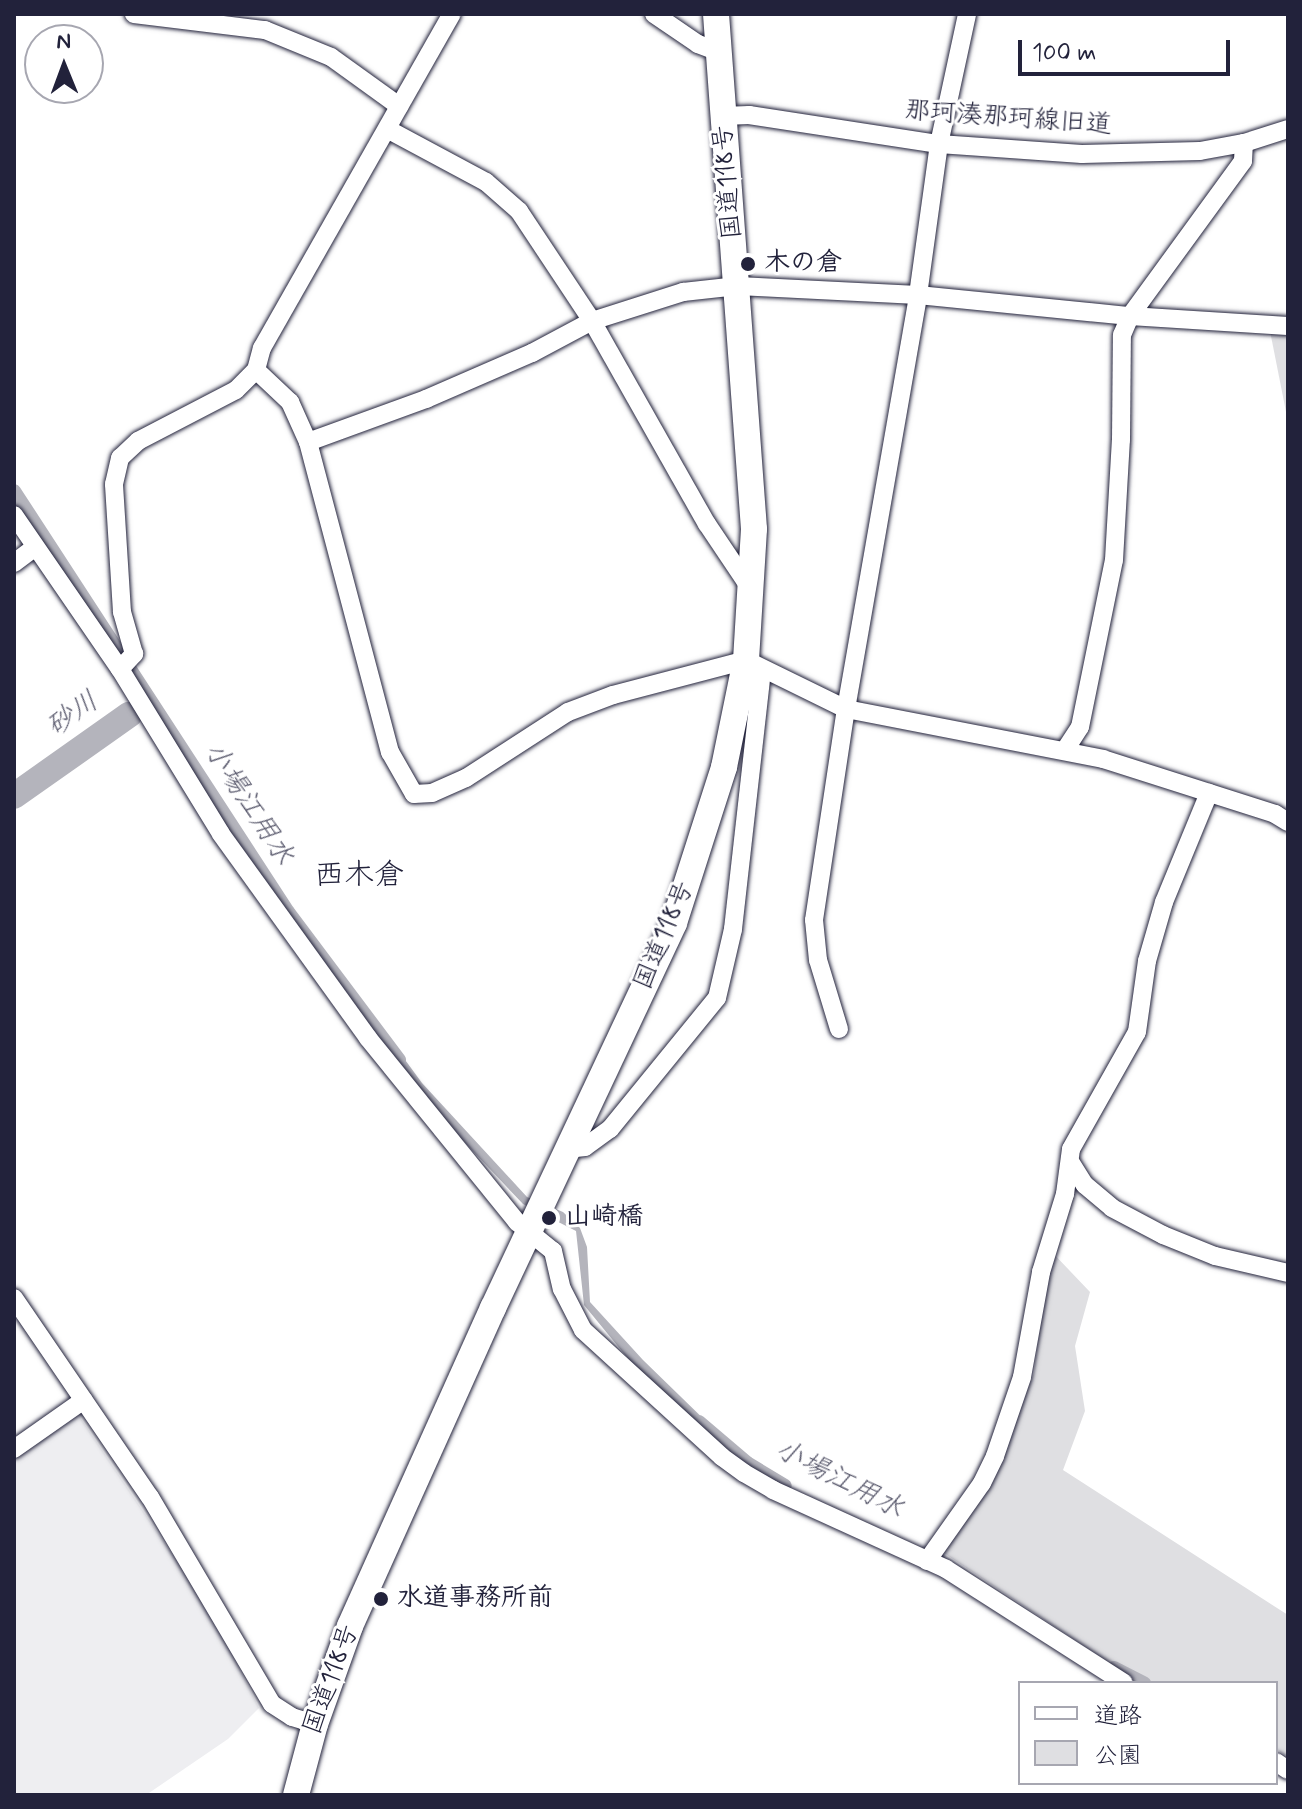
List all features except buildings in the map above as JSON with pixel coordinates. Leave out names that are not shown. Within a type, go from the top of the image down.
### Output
[{"type":"highway","name":"国道118号","points":[[296,1795],[315,1724],[356,1613],[567,1149],[674,923],[754,665],[751,464],[716,14]]},
{"type":"street","points":[[134,14],[265,30],[331,57],[399,106]]},
{"type":"street","points":[[126,663],[114,484],[120,458],[138,441],[236,390],[256,370],[262,348],[389,130],[399,106],[452,14]]},
{"type":"street","points":[[654,14],[698,44],[719,52]]},
{"type":"street","points":[[839,1029],[818,960],[814,920],[846,709],[918,295],[939,144],[967,14]]},
{"type":"street","name":"那珂湊那珂線旧道","points":[[723,116],[749,115],[939,144],[1082,154],[1200,151],[1244,143],[1288,129]]},
{"type":"street","points":[[389,130],[506,197],[592,321],[707,524],[752,592]]},
{"type":"street","points":[[1065,750],[1080,727],[1114,560],[1121,440],[1122,335],[1130,316],[1243,161],[1244,143]]},
{"type":"street","points":[[308,442],[426,399],[532,353],[592,321],[683,292],[738,286],[918,295],[1130,316],[1288,326]]},
{"type":"street","points":[[256,370],[290,402],[308,442],[390,752],[414,794],[432,793],[466,778],[568,712],[613,695],[754,665],[846,709],[1065,750],[1137,768],[1275,814],[1288,822]]},
{"type":"street","points":[[14,515],[34,548],[126,663],[221,834],[368,1038],[475,1174],[517,1222],[553,1251],[562,1289],[583,1330],[722,1457],[773,1490],[930,1555],[946,1569],[1121,1681]]},
{"type":"street","points":[[14,563],[34,548]]},
{"type":"street","points":[[567,1149],[585,1147],[610,1129],[717,998],[733,929],[754,665]]},
{"type":"street","points":[[930,1555],[982,1483],[995,1456],[1022,1377],[1041,1272],[1071,1163],[1071,1149],[1137,1032],[1147,961],[1164,902],[1209,793]]},
{"type":"street","points":[[1071,1163],[1085,1185],[1112,1208],[1163,1235],[1215,1256],[1288,1273]]},
{"type":"street","points":[[14,1298],[158,1509],[272,1704],[292,1717],[315,1724]]},
{"type":"street","points":[[14,1449],[84,1400]]},
{"type":"shaded area","points":[[392,1042],[422,1083],[527,1197],[563,1212],[580,1228],[587,1247],[590,1302],[643,1360],[716,1431],[708,1438],[635,1367],[584,1305],[576,1231],[523,1204],[414,1089],[384,1048]]},
{"type":"shaded area","points":[[75,1410],[211,1612],[259,1708],[228,1739],[146,1795],[14,1795],[14,1453]]},
{"type":"green space","points":[[1270,331],[1288,332],[1288,422]]},
{"type":"green space","points":[[1050,1250],[1090,1292],[1075,1346],[1085,1411],[1063,1470],[1288,1615],[1288,1757],[1278,1750],[1278,1681],[1144,1681],[1114,1666],[944,1553],[999,1466],[1034,1373]]},
{"type":"waterway","name":"小場江用水","points":[[14,491],[288,912],[399,1060]]},
{"type":"waterway","name":"砂川","points":[[14,796],[129,715]]},
{"type":"waterway","name":"小場江用水","points":[[699,1422],[747,1463],[785,1486]]},
{"type":"waterway","name":"小場江用水","points":[[1114,1668],[1140,1681]]},
{"type":"place","name":"木の倉","points":[[748,264]]},
{"type":"place","name":"山崎橋","points":[[549,1218]]},
{"type":"place","name":"水道事務所前","points":[[381,1599]]},
{"type":"district","name":"西木倉","points":[[359,876]]}]
